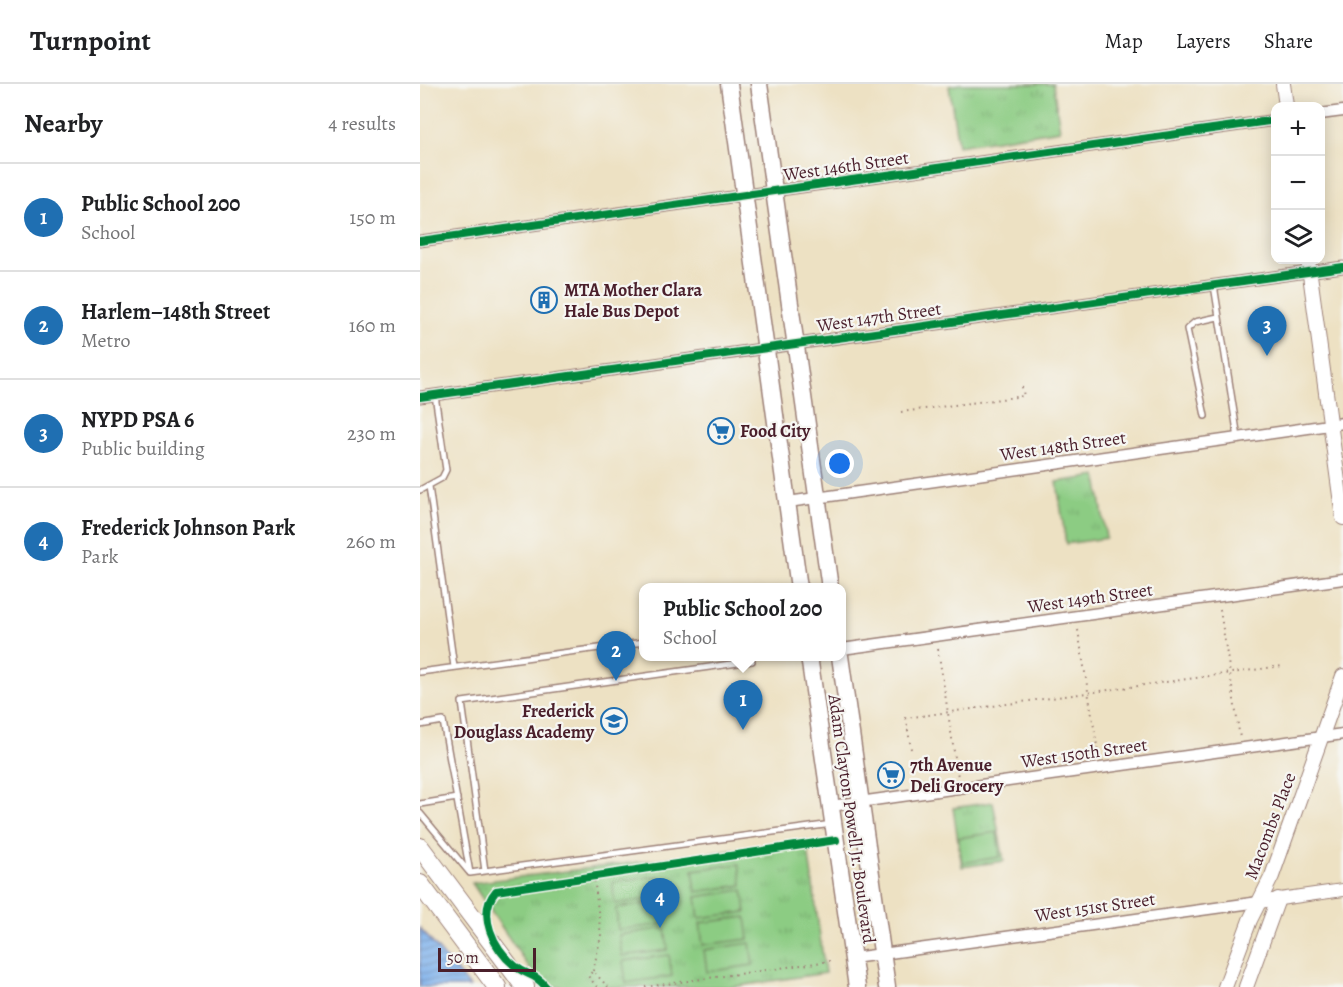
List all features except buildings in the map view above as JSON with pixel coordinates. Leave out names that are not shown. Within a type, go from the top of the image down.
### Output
[{"type":"highway","points":[[420,847],[525,987]]},
{"type":"highway","points":[[420,884],[497,987]]},
{"type":"main road","points":[[729,84],[798,583]]},
{"type":"main road","points":[[759,84],[829,583]]},
{"type":"main road","points":[[1283,84],[1285,102]]},
{"type":"main road","points":[[1308,266],[1337,424],[1343,518]]},
{"type":"main road","name":"Adam Clayton Powell Jr. Boulevard","points":[[810,661],[857,987]]},
{"type":"main road","name":"Adam Clayton Powell Jr. Boulevard","points":[[841,661],[887,987]]},
{"type":"main road","name":"Macombs Place","points":[[1226,987],[1259,902],[1272,876],[1343,676]]},
{"type":"main road","name":"Macombs Place","points":[[1245,987],[1278,899]]},
{"type":"street","points":[[1325,113],[1343,111]]},
{"type":"street","name":"West 146th Street","points":[[420,241],[1271,121]]},
{"type":"street","name":"West 147th Street","points":[[420,397],[1214,285],[1308,266],[1343,267]]},
{"type":"street","name":"West 148th Street","points":[[788,502],[1337,424]]},
{"type":"street","name":"West 149th Street","points":[[846,649],[1343,579]]},
{"type":"street","name":"West 150th Street","points":[[831,806],[1343,734]]},
{"type":"street","name":"West 151st Street","points":[[853,958],[1343,890]]},
{"type":"lane","points":[[1214,285],[1238,438]]},
{"type":"lane","points":[[1205,416],[1188,329],[1195,322],[1218,317]]},
{"type":"lane","points":[[420,490],[442,478],[446,470],[435,395]]},
{"type":"lane","points":[[429,486],[454,667]]},
{"type":"lane","points":[[420,672],[639,643]]},
{"type":"lane","points":[[485,871],[462,702],[752,661]]},
{"type":"lane","points":[[420,725],[443,721],[470,873]]},
{"type":"lane","points":[[420,804],[457,798]]},
{"type":"lane","points":[[420,813],[470,873]]},
{"type":"lane","points":[[470,873],[833,824]]},
{"type":"path","points":[[901,412],[1024,396],[1023,387]]},
{"type":"path","points":[[1220,610],[1240,738]]},
{"type":"path","points":[[1078,630],[1099,758]]},
{"type":"path","points":[[938,649],[958,778]]},
{"type":"path","points":[[911,749],[906,718],[1282,666]]},
{"type":"path","points":[[582,878],[605,875]]},
{"type":"path","points":[[594,877],[601,936],[593,971],[588,976],[597,987]]},
{"type":"path","points":[[645,987],[830,961]]},
{"type":"path","points":[[593,971],[608,987]]},
{"type":"green space","points":[[1053,84],[1060,130],[958,146],[949,86]]},
{"type":"green space","points":[[1097,476],[1106,538],[1066,544],[1057,482]]},
{"type":"green space","points":[[993,802],[1004,861],[962,867],[953,808]]},
{"type":"green space","points":[[997,832],[1000,857],[962,863],[958,838]]},
{"type":"green space","points":[[807,841],[825,973],[732,987],[542,987],[472,883]]},
{"type":"green space","points":[[739,864],[742,885],[696,892],[693,870]]},
{"type":"green space","points":[[658,876],[661,897],[615,904],[612,882]]},
{"type":"green space","points":[[743,890],[746,912],[699,918],[696,897]]},
{"type":"green space","points":[[662,902],[665,924],[618,930],[616,908]]},
{"type":"green space","points":[[746,917],[749,939],[703,945],[700,923]]},
{"type":"green space","points":[[665,928],[668,950],[622,956],[619,935]]},
{"type":"green space","points":[[750,943],[753,965],[707,972],[704,950]]},
{"type":"green space","points":[[669,955],[672,976],[626,983],[623,961]]},
{"type":"water","points":[[420,928],[470,987],[420,987]]},
{"type":"cycle path","points":[[420,241],[1271,121]]},
{"type":"cycle path","points":[[420,397],[1343,267]]},
{"type":"cycle path","points":[[546,987],[538,979],[523,972],[507,959],[494,941],[490,931],[488,910],[490,900],[496,891],[836,840]]},
{"type":"place","name":"MTA Mother Clara Hale Bus Depot","points":[[544,300]]},
{"type":"place","name":"NYPD PSA 6","points":[[1267,356]]},
{"type":"place","name":"Food City","points":[[721,431]]},
{"type":"place","name":"Harlem–148th Street","points":[[616,681]]},
{"type":"place","name":"Frederick Douglass Academy","points":[[614,721]]},
{"type":"place","name":"Public School 200","points":[[743,730]]},
{"type":"place","name":"7th Avenue Deli Grocery","points":[[891,775]]},
{"type":"place","name":"Frederick Johnson Park","points":[[660,928]]}]
